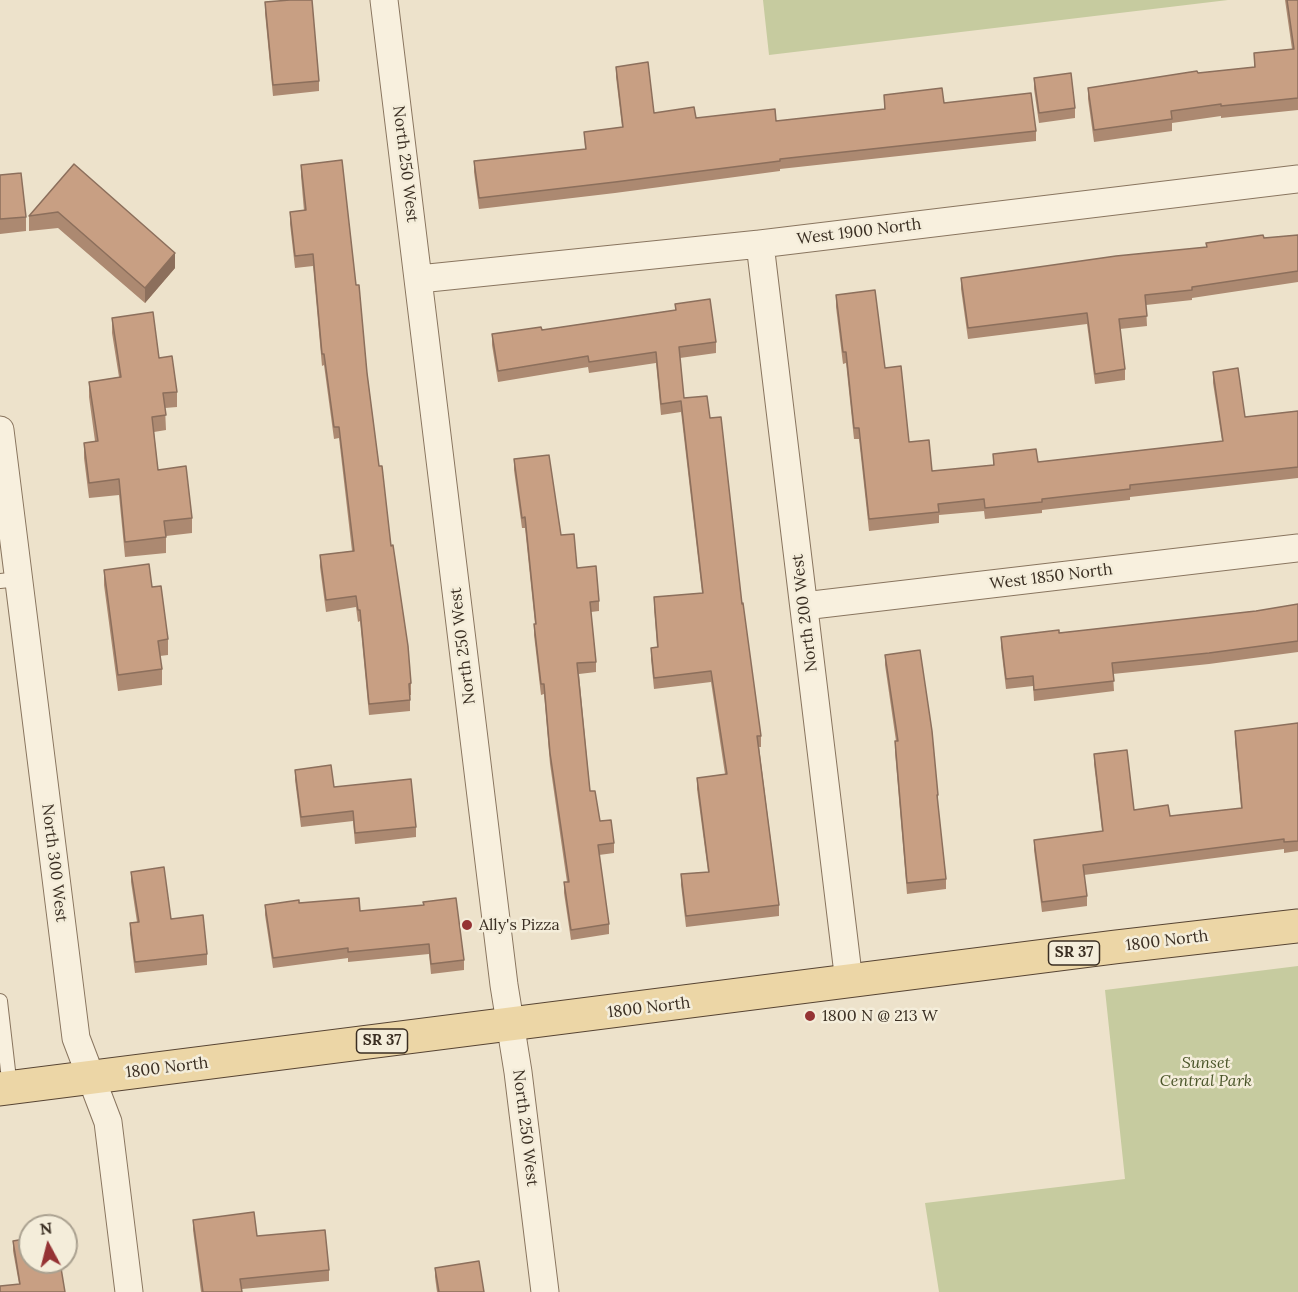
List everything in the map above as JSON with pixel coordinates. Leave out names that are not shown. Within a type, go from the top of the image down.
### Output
[{"type":"main road","name":"1800 North","points":[[5,1089],[1115,947],[1298,926]]},
{"type":"street","name":"North 250 West","points":[[384,0],[503,973],[545,1292]]},
{"type":"street","name":"West 1900 North","points":[[419,279],[760,244],[1298,179]]},
{"type":"street","name":"North 200 West","points":[[760,244],[849,982]]},
{"type":"street","name":"North 300 West","points":[[0,430],[9,580],[76,1038],[108,1122],[129,1292]]},
{"type":"street","name":"West 1850 North","points":[[804,606],[1298,548]]},
{"type":"lane","points":[[0,1001],[5,1089]]},
{"type":"green space","points":[[763,0],[1228,0],[769,55]]},
{"type":"green space","name":"Sunset Central Park","points":[[1298,966],[1298,1292],[939,1292],[925,1203],[1125,1179],[1105,990]]},
{"type":"building","points":[[312,0],[319,81],[273,85],[265,2]]},
{"type":"building","points":[[1287,0],[1298,0],[1298,98],[1221,106],[1221,104],[1171,111],[1172,119],[1094,130],[1088,88],[1197,71],[1198,73],[1255,67],[1254,53],[1294,49]]},
{"type":"building","points":[[648,62],[654,113],[694,107],[696,118],[775,109],[776,121],[885,109],[884,95],[942,88],[944,103],[1031,93],[1036,131],[780,159],[780,161],[479,198],[474,161],[586,149],[584,132],[623,127],[616,67]]},
{"type":"building","points":[[1071,73],[1075,108],[1039,113],[1034,78]]},
{"type":"building","points":[[342,160],[356,285],[359,285],[379,466],[382,466],[391,546],[393,545],[408,646],[411,683],[409,684],[410,700],[369,704],[360,610],[358,610],[356,596],[326,600],[320,555],[354,551],[339,427],[334,427],[324,354],[322,354],[313,254],[295,256],[290,212],[306,210],[301,165]]},
{"type":"building","points":[[74,164],[175,253],[145,288],[58,212],[29,216]]},
{"type":"building","points":[[21,173],[26,217],[0,219],[0,175]]},
{"type":"building","points":[[1263,235],[1264,238],[1298,235],[1298,271],[1192,287],[1192,290],[1145,295],[1147,316],[1119,319],[1125,369],[1095,374],[1087,313],[968,328],[961,278],[1116,256],[1207,247],[1206,243]]},
{"type":"building","points":[[875,290],[885,368],[901,366],[909,442],[929,440],[932,471],[994,465],[993,454],[1036,449],[1038,462],[1223,441],[1213,372],[1238,368],[1245,417],[1298,411],[1298,467],[1130,485],[1130,489],[985,508],[984,499],[938,504],[939,512],[869,519],[859,428],[854,428],[846,352],[843,352],[836,295]]},
{"type":"building","points":[[710,299],[716,342],[679,347],[684,398],[707,396],[710,418],[721,417],[742,604],[761,736],[757,736],[779,905],[686,916],[681,874],[709,872],[697,778],[727,774],[711,671],[654,678],[651,648],[658,647],[654,597],[703,593],[681,401],[661,404],[656,352],[589,362],[588,356],[498,371],[492,334],[541,327],[542,330],[676,310],[675,304]]},
{"type":"building","points":[[153,312],[159,358],[172,356],[177,392],[163,393],[166,415],[152,417],[158,470],[186,466],[192,518],[164,521],[166,537],[125,542],[119,479],[89,483],[84,443],[98,441],[89,382],[121,377],[112,318]]},
{"type":"building","points":[[549,455],[561,535],[574,534],[577,568],[596,566],[599,601],[590,602],[596,662],[577,663],[590,791],[595,791],[600,821],[611,820],[614,843],[598,845],[609,924],[571,930],[564,882],[569,882],[550,753],[544,684],[541,684],[525,517],[522,518],[514,459]]},
{"type":"building","points":[[149,564],[152,587],[161,586],[168,639],[158,641],[162,669],[118,675],[104,570]]},
{"type":"building","points":[[1298,604],[1298,641],[1112,663],[1114,681],[1034,690],[1033,676],[1006,679],[1001,637],[1059,630],[1059,633],[1256,611]]},
{"type":"building","points":[[920,650],[932,731],[946,879],[907,883],[895,741],[898,741],[885,655]]},
{"type":"building","points":[[1298,723],[1298,841],[1284,842],[1284,839],[1083,865],[1087,896],[1042,902],[1034,840],[1103,831],[1094,754],[1127,750],[1134,810],[1168,805],[1170,816],[1242,808],[1235,731]]},
{"type":"building","points":[[331,765],[334,787],[411,779],[416,827],[355,833],[353,811],[301,817],[295,770]]},
{"type":"building","points":[[164,867],[171,919],[203,915],[207,954],[135,962],[130,923],[139,922],[131,872]]},
{"type":"building","points":[[359,898],[360,911],[424,905],[423,902],[456,898],[464,960],[431,964],[429,944],[348,952],[348,948],[273,958],[265,905],[299,900],[299,903]]},
{"type":"building","points":[[254,1212],[257,1236],[325,1230],[329,1270],[240,1279],[242,1292],[203,1292],[193,1220]]},
{"type":"building","points":[[18,1240],[18,1272],[13,1241]]},
{"type":"building","points":[[479,1261],[484,1292],[439,1292],[435,1268]]},
{"type":"building","points":[[18,1274],[62,1274],[65,1292],[0,1292],[0,1286],[20,1284]]},
{"type":"place","name":"Ally's Pizza","points":[[467,925]]},
{"type":"place","name":"1800 N @ 213 W","points":[[810,1016]]}]
